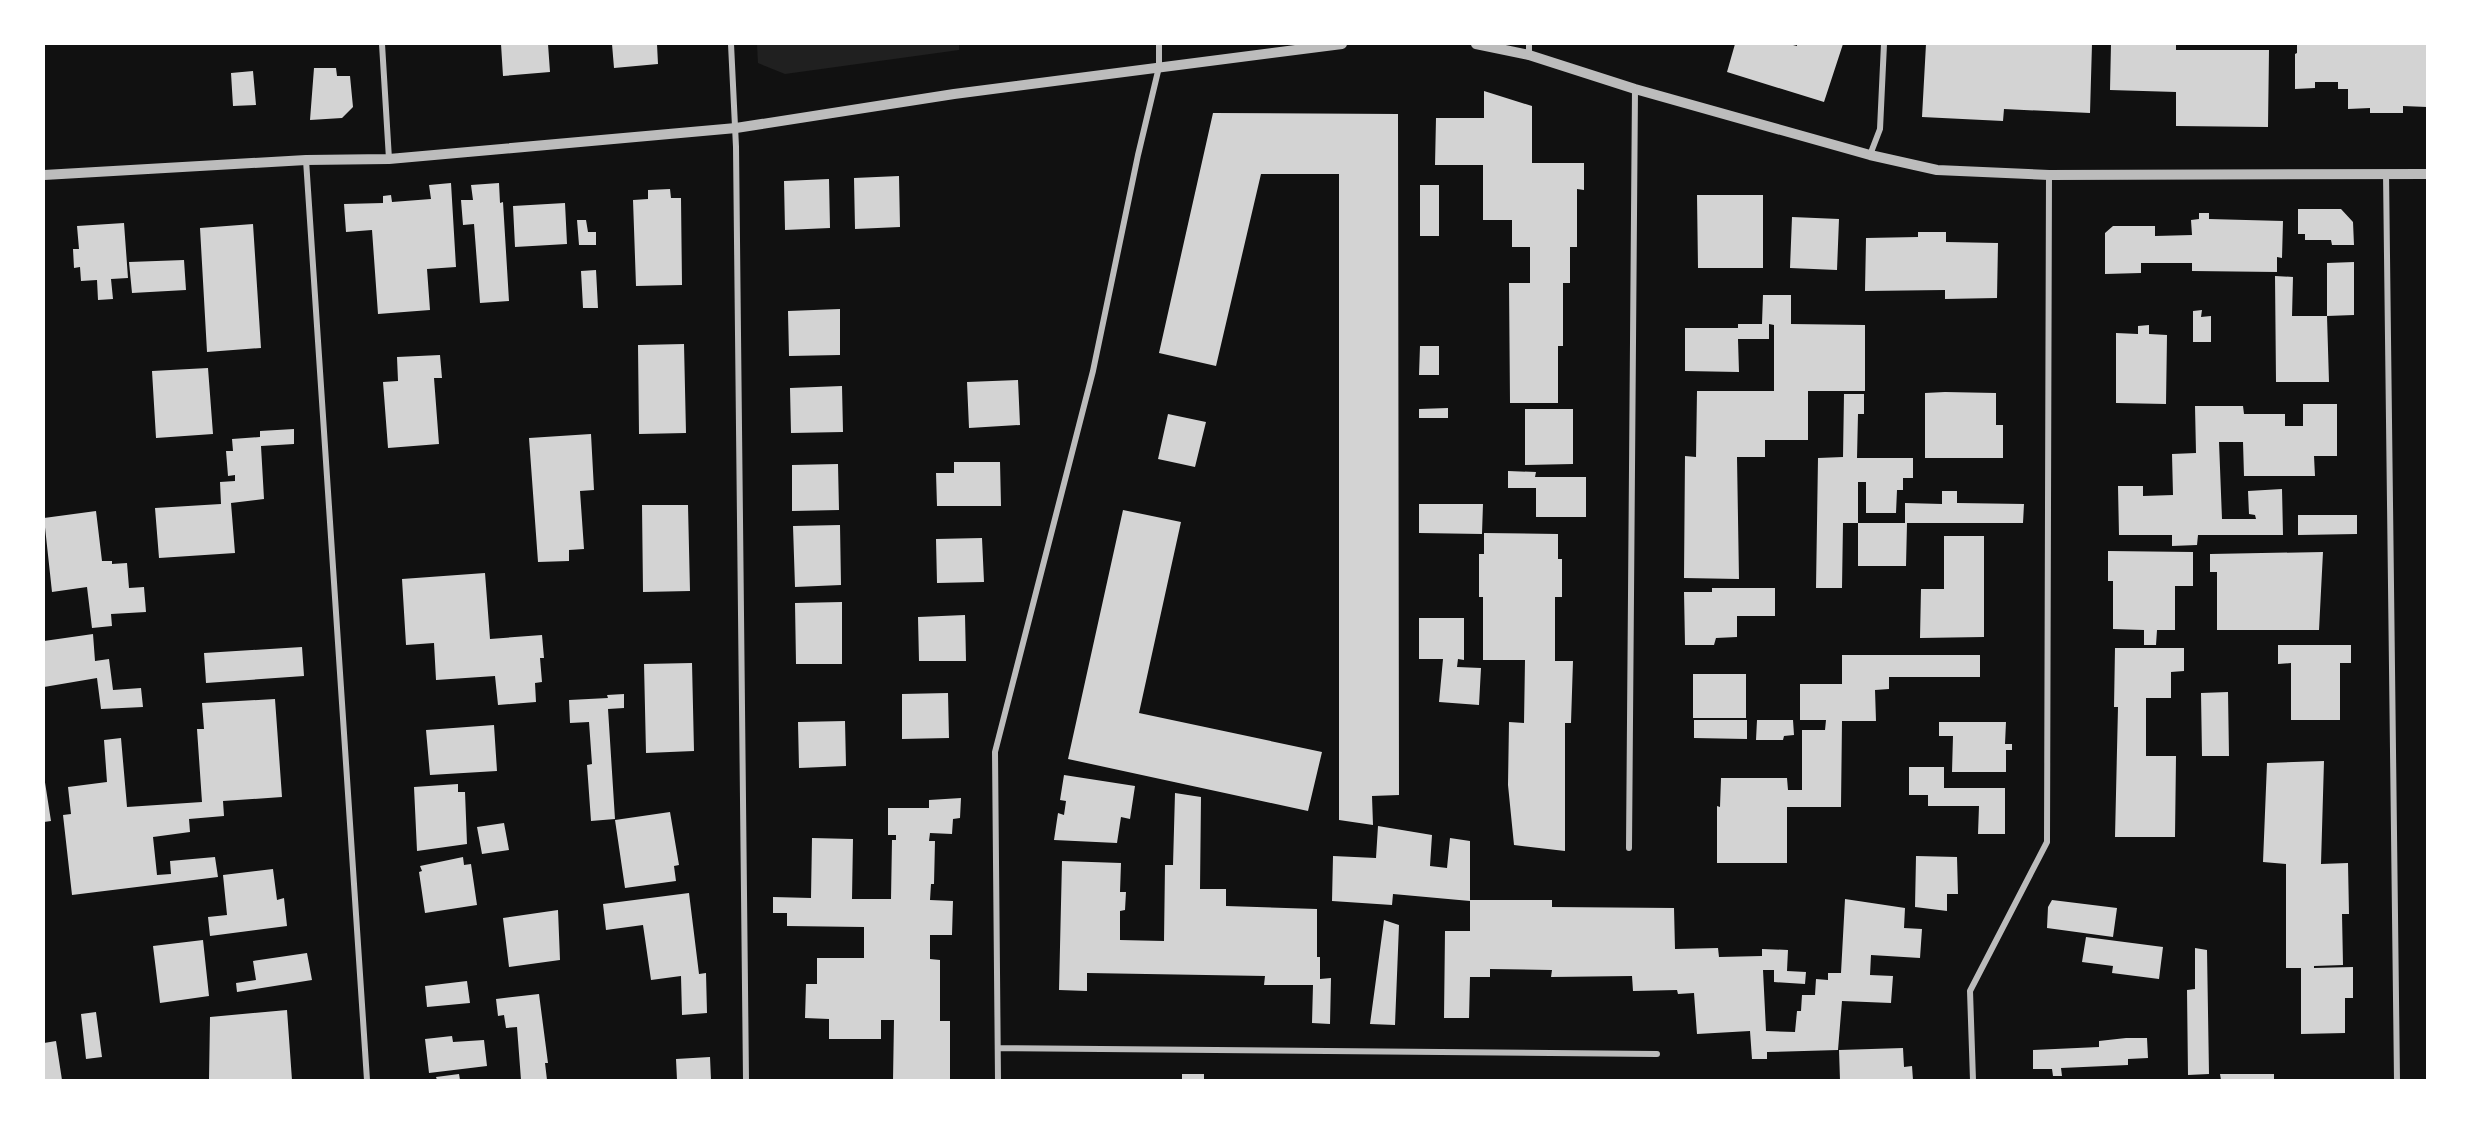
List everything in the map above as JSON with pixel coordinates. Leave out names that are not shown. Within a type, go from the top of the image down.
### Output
[{"type":"street","points":[[381,44],[389,159]]},
{"type":"street","points":[[731,44],[736,128],[746,1080]]},
{"type":"street","points":[[998,1080],[995,752],[1093,371],[1140,146],[1159,67],[1159,44]]},
{"type":"street","points":[[44,175],[306,160],[389,159],[736,128],[954,94],[1342,44]]},
{"type":"street","points":[[1476,44],[1529,49],[1635,90],[1870,155],[1937,170],[2049,175],[2427,174]]},
{"type":"street","points":[[1870,155],[1880,129],[1884,44]]},
{"type":"street","points":[[1629,848],[1635,90]]},
{"type":"street","points":[[306,160],[367,1080]]},
{"type":"street","points":[[2386,173],[2397,1080]]},
{"type":"street","points":[[1972,1080],[1970,992],[2047,842],[2049,175]]},
{"type":"street","points":[[999,1048],[1656,1054]]},
{"type":"shaded area","points":[[757,44],[959,44],[959,50],[785,74],[758,63]]},
{"type":"building","points":[[501,44],[548,44],[550,72],[503,76]]},
{"type":"building","points":[[612,44],[657,44],[658,64],[614,68]]},
{"type":"building","points":[[1735,44],[1797,46],[1797,44],[1843,44],[1824,102],[1727,72]]},
{"type":"building","points":[[1926,44],[2092,44],[2090,113],[2004,109],[2003,121],[1922,117]]},
{"type":"building","points":[[2111,44],[2176,44],[2176,50],[2269,50],[2268,127],[2176,126],[2176,92],[2110,90]]},
{"type":"building","points":[[2297,44],[2427,44],[2427,107],[2403,106],[2403,113],[2370,113],[2370,108],[2348,109],[2348,89],[2338,89],[2338,82],[2315,82],[2315,88],[2295,89]]},
{"type":"building","points":[[314,68],[336,68],[337,76],[350,76],[353,107],[342,118],[310,120]]},
{"type":"building","points":[[253,71],[256,105],[233,106],[231,73]]},
{"type":"building","points":[[1484,91],[1532,106],[1532,163],[1584,163],[1584,190],[1577,189],[1577,247],[1570,247],[1570,283],[1563,283],[1563,346],[1558,346],[1558,403],[1510,403],[1509,283],[1530,283],[1530,247],[1512,247],[1512,220],[1483,220],[1483,165],[1435,165],[1436,118],[1484,118]]},
{"type":"building","points":[[1213,113],[1398,114],[1399,795],[1372,796],[1373,825],[1339,820],[1339,174],[1261,174],[1216,366],[1159,353]]},
{"type":"building","points":[[899,176],[900,227],[855,229],[854,178]]},
{"type":"building","points":[[829,179],[830,228],[785,230],[784,181]]},
{"type":"building","points":[[451,183],[456,267],[427,269],[430,310],[378,314],[372,230],[346,232],[344,204],[383,203],[383,196],[391,195],[392,202],[431,199],[429,185]]},
{"type":"building","points":[[499,183],[500,203],[503,202],[509,301],[480,303],[474,224],[463,225],[461,200],[473,200],[471,185]]},
{"type":"building","points":[[1420,185],[1439,185],[1439,236],[1420,236]]},
{"type":"building","points":[[670,189],[671,198],[681,198],[682,285],[636,286],[633,200],[648,199],[648,190]]},
{"type":"building","points":[[1697,195],[1763,195],[1763,268],[1698,268]]},
{"type":"building","points":[[565,203],[567,244],[515,247],[513,206]]},
{"type":"building","points":[[2298,209],[2341,209],[2353,222],[2354,245],[2332,245],[2331,240],[2305,240],[2305,234],[2298,234]]},
{"type":"building","points":[[2199,213],[2209,213],[2209,219],[2283,221],[2282,258],[2277,257],[2277,272],[2192,271],[2192,263],[2141,263],[2141,273],[2105,274],[2105,233],[2113,226],[2155,226],[2155,236],[2192,235],[2191,220],[2199,219]]},
{"type":"building","points":[[1792,217],[1839,219],[1837,270],[1790,268]]},
{"type":"building","points":[[577,220],[586,220],[588,232],[596,232],[596,245],[579,245]]},
{"type":"building","points":[[124,223],[128,278],[111,279],[113,299],[98,300],[97,280],[81,281],[80,267],[74,268],[73,249],[79,249],[77,226]]},
{"type":"building","points":[[253,224],[261,348],[207,352],[200,228]]},
{"type":"building","points":[[1918,232],[1946,232],[1946,242],[1998,243],[1997,298],[1945,299],[1945,290],[1865,291],[1866,238],[1918,237]]},
{"type":"building","points":[[184,260],[186,290],[132,293],[129,262]]},
{"type":"building","points":[[2354,262],[2354,315],[2327,316],[2327,263]]},
{"type":"building","points":[[596,270],[598,308],[583,308],[581,271]]},
{"type":"building","points":[[2275,276],[2293,277],[2292,316],[2327,316],[2329,382],[2276,382]]},
{"type":"building","points":[[1763,295],[1791,295],[1791,324],[1865,325],[1865,391],[1808,391],[1808,440],[1765,440],[1765,457],[1737,457],[1739,579],[1684,578],[1685,456],[1696,457],[1697,391],[1774,391],[1774,325],[1769,324],[1769,339],[1738,339],[1739,372],[1685,371],[1685,328],[1738,328],[1738,324],[1762,324]]},
{"type":"building","points":[[840,309],[840,355],[789,356],[788,311]]},
{"type":"building","points":[[2202,310],[2201,317],[2211,316],[2211,342],[2193,342],[2193,311]]},
{"type":"building","points":[[2149,325],[2149,334],[2167,335],[2166,404],[2116,403],[2116,333],[2138,334],[2138,326]]},
{"type":"building","points":[[684,344],[686,433],[639,434],[638,345]]},
{"type":"building","points":[[1420,346],[1439,346],[1439,375],[1419,375]]},
{"type":"building","points":[[440,355],[442,378],[434,378],[439,444],[388,448],[383,382],[398,381],[397,357]]},
{"type":"building","points":[[208,368],[213,434],[156,438],[152,371]]},
{"type":"building","points":[[1018,380],[1020,425],[969,428],[967,382]]},
{"type":"building","points":[[842,386],[843,432],[791,433],[790,388]]},
{"type":"building","points":[[1925,393],[1996,393],[1996,425],[2003,425],[2003,458],[1925,458]]},
{"type":"building","points":[[1844,394],[1864,394],[1864,414],[1858,414],[1857,458],[1913,458],[1913,478],[1903,478],[1903,490],[1897,490],[1896,513],[1866,513],[1866,482],[1858,482],[1858,523],[1843,523],[1842,588],[1816,588],[1818,458],[1843,457]]},
{"type":"building","points":[[2303,404],[2337,404],[2337,456],[2314,456],[2315,476],[2244,476],[2243,442],[2219,442],[2222,519],[2256,519],[2255,515],[2249,514],[2248,491],[2282,489],[2283,535],[2198,535],[2197,545],[2172,546],[2172,535],[2119,535],[2118,486],[2143,486],[2143,496],[2173,495],[2172,454],[2196,453],[2195,406],[2243,406],[2244,414],[2285,414],[2285,426],[2303,426]]},
{"type":"building","points":[[1448,408],[1448,418],[1419,418],[1419,409]]},
{"type":"building","points":[[1525,409],[1573,409],[1573,464],[1525,465]]},
{"type":"building","points":[[1168,414],[1206,422],[1195,467],[1158,459]]},
{"type":"building","points":[[294,429],[294,444],[261,446],[264,499],[231,503],[235,553],[159,558],[155,508],[221,504],[220,482],[235,481],[235,475],[228,476],[226,451],[233,451],[232,439],[260,437],[260,431]]},
{"type":"building","points":[[591,434],[594,490],[580,491],[584,549],[569,550],[569,561],[538,562],[529,438]]},
{"type":"building","points":[[954,462],[1000,462],[1001,506],[937,506],[936,473],[954,473]]},
{"type":"building","points":[[838,464],[839,510],[792,511],[792,465]]},
{"type":"building","points":[[1508,471],[1536,472],[1535,477],[1586,477],[1586,517],[1536,517],[1536,488],[1508,488]]},
{"type":"building","points":[[1942,491],[1957,491],[1957,503],[2024,504],[2023,523],[1907,523],[1906,566],[1858,566],[1858,523],[1905,523],[1905,503],[1942,504]]},
{"type":"building","points":[[1419,504],[1483,504],[1482,534],[1419,533]]},
{"type":"building","points":[[642,505],[688,505],[690,591],[643,592]]},
{"type":"building","points":[[1123,510],[1181,522],[1139,713],[1322,752],[1308,811],[1068,759]]},
{"type":"building","points":[[96,511],[102,561],[112,561],[112,564],[127,563],[129,588],[144,587],[146,612],[111,614],[112,626],[92,628],[87,587],[52,592],[44,518]]},
{"type":"building","points":[[2298,515],[2357,515],[2357,534],[2298,535]]},
{"type":"building","points":[[840,525],[841,585],[795,587],[793,526]]},
{"type":"building","points":[[1484,533],[1558,534],[1558,559],[1562,559],[1562,597],[1555,597],[1555,661],[1573,661],[1571,723],[1565,723],[1565,851],[1514,845],[1508,785],[1509,722],[1524,723],[1525,660],[1483,660],[1483,597],[1479,597],[1479,554],[1484,554]]},
{"type":"building","points":[[1944,536],[1984,536],[1984,637],[1920,638],[1921,589],[1944,589]]},
{"type":"building","points":[[982,538],[984,582],[937,583],[936,539]]},
{"type":"building","points":[[2108,551],[2193,552],[2193,586],[2175,586],[2175,630],[2157,630],[2156,645],[2144,645],[2144,630],[2113,629],[2113,581],[2108,581]]},
{"type":"building","points":[[2323,552],[2319,630],[2217,630],[2217,572],[2210,572],[2210,554]]},
{"type":"building","points":[[485,573],[490,639],[542,635],[544,658],[540,658],[542,682],[535,683],[536,702],[498,705],[495,676],[436,680],[434,643],[406,645],[402,579]]},
{"type":"building","points":[[1712,588],[1775,588],[1775,616],[1737,616],[1737,637],[1716,638],[1714,645],[1685,645],[1684,592],[1712,592]]},
{"type":"building","points":[[842,602],[842,664],[796,664],[795,603]]},
{"type":"building","points":[[965,615],[966,661],[919,661],[918,617]]},
{"type":"building","points":[[1419,618],[1464,618],[1464,660],[1458,659],[1457,667],[1481,668],[1479,705],[1439,702],[1443,659],[1419,659]]},
{"type":"building","points":[[93,634],[95,661],[109,659],[113,690],[141,688],[143,707],[101,709],[97,678],[44,687],[44,641]]},
{"type":"building","points":[[2278,645],[2351,645],[2351,663],[2340,663],[2340,720],[2291,720],[2291,663],[2278,664]]},
{"type":"building","points":[[302,647],[304,676],[206,683],[204,653]]},
{"type":"building","points":[[2115,648],[2184,648],[2184,671],[2171,672],[2171,698],[2146,698],[2146,756],[2176,756],[2175,837],[2115,837],[2118,707],[2114,707]]},
{"type":"building","points":[[1842,655],[1980,655],[1980,677],[1889,677],[1889,689],[1875,690],[1876,721],[1842,721],[1841,807],[1787,807],[1787,863],[1717,863],[1717,806],[1720,807],[1721,778],[1787,778],[1788,790],[1802,790],[1802,730],[1825,730],[1826,720],[1800,720],[1800,684],[1842,684]]},
{"type":"building","points":[[692,663],[694,751],[646,753],[644,664]]},
{"type":"building","points":[[1693,674],[1746,674],[1746,718],[1693,718]]},
{"type":"building","points":[[2228,692],[2229,756],[2202,756],[2201,693]]},
{"type":"building","points":[[948,693],[949,738],[902,739],[902,694]]},
{"type":"building","points":[[624,694],[624,708],[608,709],[615,819],[591,821],[587,765],[592,764],[589,722],[570,723],[569,700],[608,698],[607,695]]},
{"type":"building","points":[[275,699],[282,797],[223,801],[224,816],[189,819],[190,832],[153,837],[157,875],[171,874],[170,861],[215,857],[218,877],[72,895],[63,815],[71,814],[68,787],[107,782],[104,740],[121,738],[127,807],[202,802],[197,729],[204,729],[202,703]]},
{"type":"building","points":[[1694,720],[1747,720],[1747,739],[1694,738]]},
{"type":"building","points":[[1757,720],[1793,720],[1794,735],[1784,736],[1783,740],[1756,740]]},
{"type":"building","points":[[845,721],[846,766],[799,768],[798,722]]},
{"type":"building","points":[[1939,722],[2006,722],[2005,744],[2012,744],[2012,750],[2006,750],[2006,772],[1952,772],[1953,736],[1939,736]]},
{"type":"building","points":[[494,725],[497,771],[430,775],[426,730]]},
{"type":"building","points":[[2324,761],[2321,864],[2348,863],[2349,914],[2342,914],[2343,965],[2314,966],[2314,968],[2353,967],[2353,998],[2345,998],[2345,1033],[2301,1034],[2301,968],[2286,968],[2286,864],[2263,862],[2267,763]]},
{"type":"building","points":[[1909,767],[1944,767],[1944,788],[2005,788],[2005,834],[1978,834],[1979,806],[1928,806],[1928,795],[1909,795]]},
{"type":"building","points":[[1064,775],[1135,786],[1130,819],[1121,817],[1117,843],[1054,840],[1058,813],[1064,815],[1066,801],[1060,800]]},
{"type":"building","points":[[44,776],[51,821],[44,822]]},
{"type":"building","points":[[458,784],[458,792],[465,792],[467,844],[417,851],[414,787]]},
{"type":"building","points":[[1175,793],[1201,797],[1200,889],[1226,889],[1226,906],[1317,909],[1317,957],[1320,957],[1320,979],[1331,978],[1330,1024],[1312,1023],[1313,985],[1264,985],[1265,976],[1087,973],[1087,991],[1059,990],[1062,861],[1121,863],[1120,892],[1126,892],[1125,910],[1120,911],[1120,940],[1164,941],[1165,865],[1173,865]]},
{"type":"building","points":[[961,798],[960,818],[953,819],[952,834],[930,833],[929,841],[935,841],[934,884],[931,884],[930,900],[953,901],[952,935],[930,935],[930,959],[940,960],[940,1021],[950,1021],[950,1080],[893,1080],[894,1020],[881,1020],[881,1039],[829,1039],[829,1019],[805,1018],[806,984],[817,984],[817,958],[864,958],[864,927],[787,926],[787,913],[773,913],[773,897],[811,898],[812,838],[853,839],[852,899],[891,899],[892,840],[896,840],[896,835],[888,835],[888,808],[929,808],[929,800]]},
{"type":"building","points":[[670,812],[679,865],[674,866],[676,881],[625,888],[615,820]]},
{"type":"building","points":[[504,823],[509,850],[482,854],[477,827]]},
{"type":"building","points":[[1378,826],[1432,835],[1430,866],[1447,868],[1450,838],[1470,841],[1470,901],[1393,894],[1392,905],[1332,901],[1333,856],[1376,858]]},
{"type":"building","points":[[1916,856],[1957,857],[1958,894],[1947,894],[1947,911],[1915,907]]},
{"type":"building","points":[[463,857],[464,865],[471,864],[477,905],[425,913],[420,866]]},
{"type":"building","points":[[273,869],[277,900],[284,898],[287,926],[210,936],[208,917],[227,915],[223,875]]},
{"type":"building","points":[[689,893],[699,974],[706,973],[707,1013],[682,1015],[681,976],[651,980],[643,925],[606,930],[603,904]]},
{"type":"building","points":[[1845,899],[1905,908],[1904,928],[1922,929],[1920,958],[1871,955],[1870,975],[1893,976],[1891,1003],[1842,1001],[1838,1050],[1767,1052],[1767,1059],[1752,1059],[1750,1031],[1697,1034],[1694,993],[1678,994],[1677,990],[1633,991],[1632,976],[1551,977],[1552,970],[1490,969],[1490,977],[1470,977],[1469,1018],[1444,1018],[1445,931],[1470,931],[1470,900],[1552,900],[1552,907],[1674,908],[1675,949],[1718,948],[1719,957],[1762,956],[1762,949],[1788,950],[1787,971],[1806,972],[1805,984],[1774,982],[1774,970],[1763,970],[1766,1031],[1795,1032],[1797,1011],[1801,1011],[1802,995],[1815,995],[1816,979],[1828,980],[1828,973],[1841,973]]},
{"type":"building","points":[[2052,900],[2117,908],[2113,937],[2047,928],[2048,907]]},
{"type":"building","points":[[558,910],[560,960],[509,967],[503,918]]},
{"type":"building","points":[[1384,920],[1399,925],[1395,1025],[1370,1024]]},
{"type":"building","points":[[2086,937],[2163,947],[2159,979],[2112,973],[2113,966],[2082,962]]},
{"type":"building","points":[[203,940],[209,996],[160,1003],[153,946]]},
{"type":"building","points":[[2195,948],[2207,950],[2209,1074],[2188,1075],[2187,990],[2195,989]]},
{"type":"building","points":[[307,953],[312,980],[237,992],[236,983],[256,980],[253,961]]},
{"type":"building","points":[[467,981],[470,1003],[427,1007],[425,986]]},
{"type":"building","points":[[539,994],[548,1063],[545,1063],[547,1080],[521,1080],[517,1027],[506,1028],[504,1015],[498,1016],[496,999]]},
{"type":"building","points":[[287,1010],[292,1080],[209,1080],[210,1017]]},
{"type":"building","points":[[96,1012],[102,1057],[86,1059],[81,1014]]},
{"type":"building","points":[[452,1036],[453,1042],[484,1040],[487,1066],[429,1073],[425,1039]]},
{"type":"building","points":[[2147,1038],[2148,1058],[2128,1059],[2128,1065],[2061,1068],[2062,1076],[2053,1076],[2052,1069],[2033,1069],[2033,1050],[2099,1047],[2099,1041]]},
{"type":"building","points":[[56,1041],[62,1080],[44,1080],[44,1043]]},
{"type":"building","points":[[1903,1048],[1904,1067],[1912,1066],[1913,1080],[1840,1080],[1839,1050]]},
{"type":"building","points":[[710,1057],[711,1080],[677,1080],[676,1059]]},
{"type":"building","points":[[459,1074],[460,1080],[437,1080],[436,1077]]},
{"type":"building","points":[[1182,1074],[1204,1074],[1204,1080],[1182,1080]]},
{"type":"building","points":[[2220,1074],[2274,1074],[2274,1080],[2221,1080]]}]
